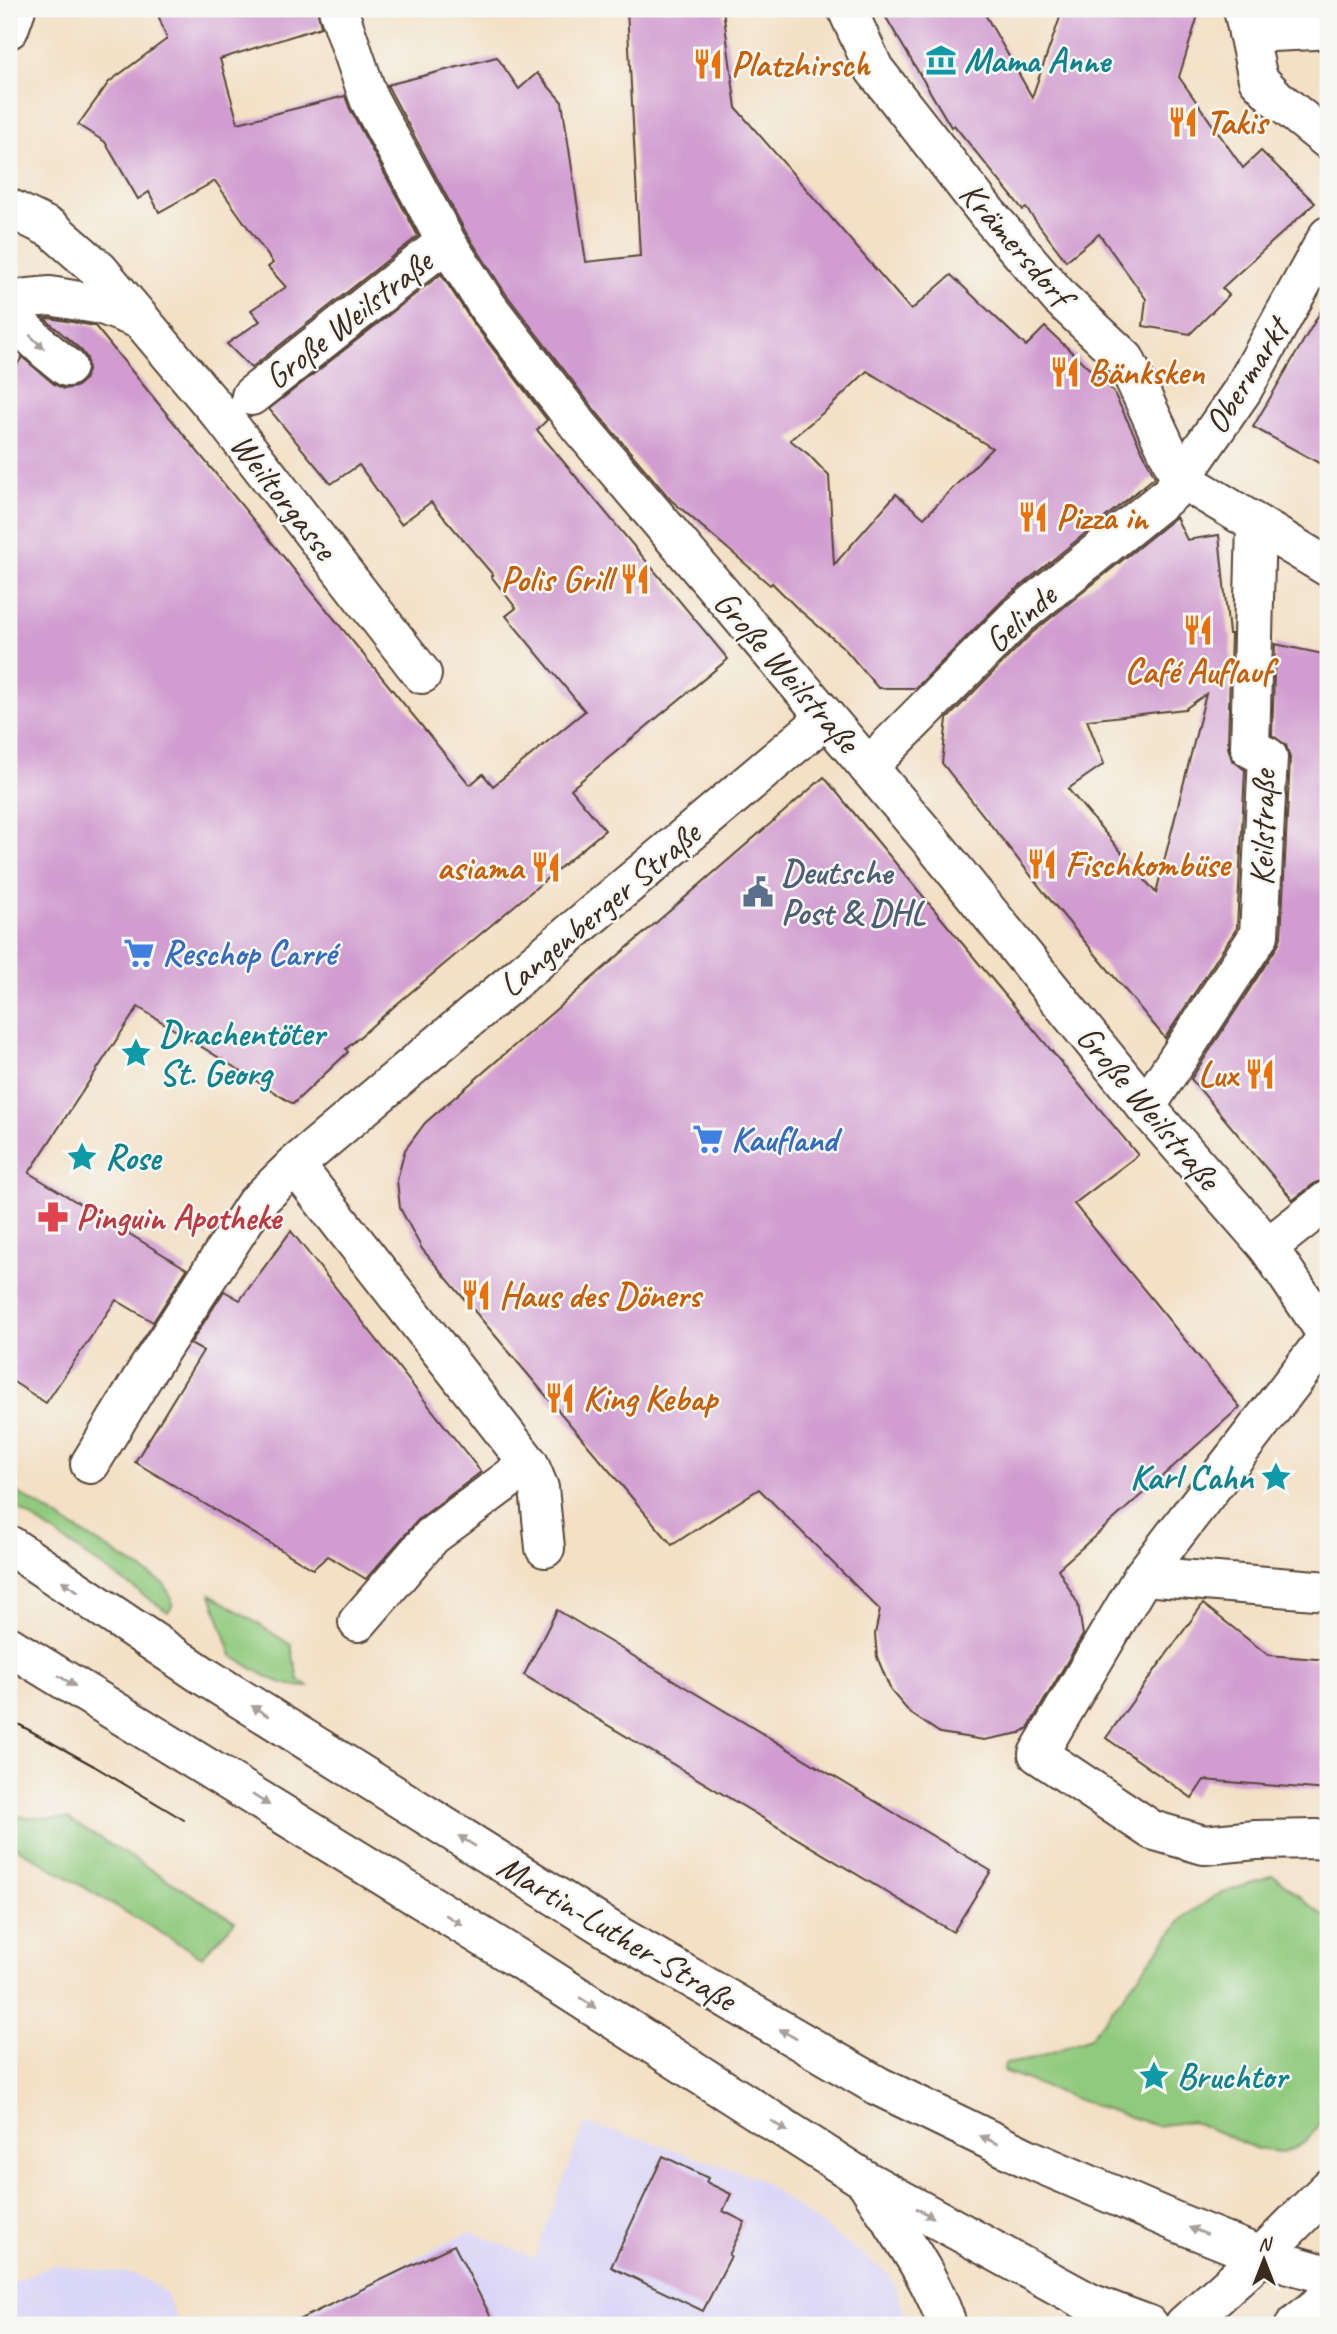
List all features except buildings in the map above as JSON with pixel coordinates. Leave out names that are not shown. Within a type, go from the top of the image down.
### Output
[{"type":"street","points":[[9,29],[16,9]]},
{"type":"street","name":"Große Weilstraße","points":[[338,9],[369,99],[446,242],[488,307],[579,427],[868,767],[1146,1107],[1268,1247],[1328,1336],[1143,1576],[1038,1754],[1152,1830],[1204,1845],[1268,1840],[1317,1839],[1328,1842]]},
{"type":"street","name":"Krämersdorf","points":[[847,9],[874,69],[987,213],[1060,298],[1125,359],[1180,478]]},
{"type":"street","points":[[1328,27],[1315,30],[1246,21],[1258,79],[1276,98],[1328,140]]},
{"type":"street","name":"Weiltorgasse","points":[[9,208],[52,229],[99,270],[226,421],[422,674]]},
{"type":"street","name":"Obermarkt","points":[[1180,478],[1242,391],[1328,236]]},
{"type":"street","name":"Große Weilstraße","points":[[251,396],[446,242]]},
{"type":"street","name":"Weiltorgasse","points":[[9,300],[50,296],[102,305],[143,321]]},
{"type":"street","points":[[9,315],[67,367]]},
{"type":"street","points":[[1180,478],[1328,567]]},
{"type":"street","name":"Gelinde","points":[[868,767],[1017,617],[1171,493],[1180,478]]},
{"type":"street","name":"Keilstraße","points":[[1146,1107],[1259,935],[1268,757],[1250,748],[1256,524]]},
{"type":"street","name":"Langenberger Straße","points":[[295,1165],[826,718]]},
{"type":"street","points":[[90,1464],[255,1204],[295,1165],[529,1464],[539,1488],[545,1548]]},
{"type":"street","points":[[1268,1247],[1328,1200]]},
{"type":"street","points":[[358,1622],[432,1536],[529,1464]]},
{"type":"street","name":"Martin-Luther-Straße","points":[[9,1545],[201,1674],[624,1940],[878,2086],[1027,2158],[1181,2224],[1261,2256],[1328,2275]]},
{"type":"street","points":[[1143,1576],[1328,1591]]},
{"type":"street","name":"Martin-Luther-Straße","points":[[9,1646],[530,1966],[865,2180],[1090,2302],[1149,2325]]},
{"type":"street","points":[[865,2180],[927,2278],[940,2302],[947,2325]]},
{"type":"street","points":[[1184,2325],[1261,2256],[1328,2189]]},
{"type":"street","points":[[1295,2325],[1328,2298]]},
{"type":"shaded area","points":[[585,2124],[646,2140],[757,2178],[890,2275],[909,2325],[280,2325],[471,2231],[534,2258]]},
{"type":"shaded area","points":[[54,2265],[135,2274],[164,2291],[180,2325],[9,2325],[9,2284]]},
{"type":"green space","points":[[9,1487],[164,1584],[172,1599],[172,1607],[168,1612],[9,1502]]},
{"type":"green space","points":[[211,1594],[291,1645],[298,1679],[309,1687],[278,1681],[232,1656]]},
{"type":"green space","points":[[9,1816],[68,1819],[235,1921],[202,1957],[9,1843]]},
{"type":"green space","points":[[1273,1875],[1328,1919],[1328,2113],[1306,2142],[1282,2152],[1257,2149],[1192,2121],[1157,2126],[1004,2071],[1005,2064],[1034,2059],[1090,2038],[1184,1917],[1215,1896]]},
{"type":"tram line","points":[[9,1719],[184,1820]]},
{"type":"place","name":"Mama Anne","points":[[941,60]]},
{"type":"place","name":"Platzhirsch","points":[[708,64]]},
{"type":"place","name":"Takis","points":[[1183,122]]},
{"type":"place","name":"Bänksken","points":[[1065,372]]},
{"type":"place","name":"Pizza in","points":[[1033,517]]},
{"type":"place","name":"Polis Grill","points":[[635,579]]},
{"type":"place","name":"Café Auflauf","points":[[1198,630]]},
{"type":"place","name":"Fischkombüse","points":[[1042,864]]},
{"type":"place","name":"asiama","points":[[546,867]]},
{"type":"place","name":"Deutsche Post & DHL","points":[[758,892]]},
{"type":"place","name":"Reschop Carré","points":[[139,953]]},
{"type":"place","name":"Drachentöter St. Georg","points":[[136,1053]]},
{"type":"place","name":"Lux","points":[[1260,1074]]},
{"type":"place","name":"Kaufland","points":[[708,1139]]},
{"type":"place","name":"Rose","points":[[82,1157]]},
{"type":"place","name":"Pinguin Apotheke","points":[[53,1217]]},
{"type":"place","name":"Haus des Döners","points":[[476,1295]]},
{"type":"place","name":"King Kebap","points":[[560,1398]]},
{"type":"place","name":"Karl Cahn","points":[[1276,1477]]},
{"type":"place","name":"Bruchtor","points":[[1154,2076]]}]
